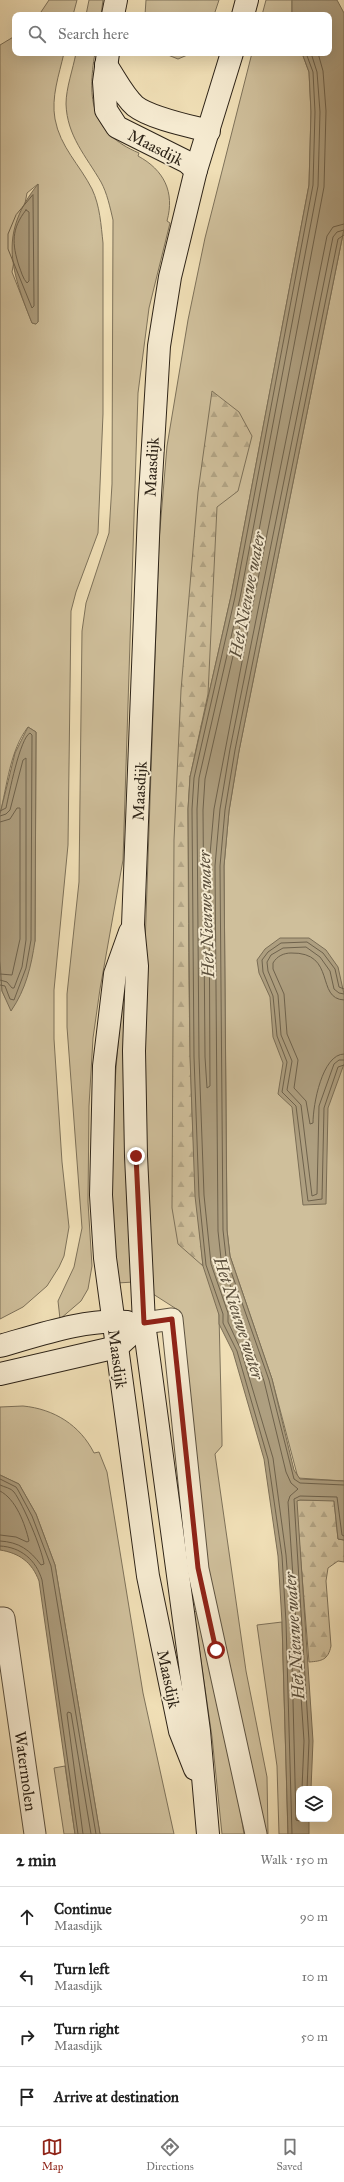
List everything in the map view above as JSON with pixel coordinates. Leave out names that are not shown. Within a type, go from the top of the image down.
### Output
[{"type":"main road","points":[[114,12],[116,0]]},
{"type":"main road","points":[[244,12],[248,0]]},
{"type":"main road","points":[[196,170],[231,56]]},
{"type":"main road","name":"Maasdijk","points":[[107,59],[123,92],[136,106],[163,118],[209,131]]},
{"type":"main road","name":"Maasdijk","points":[[107,59],[104,82],[106,110],[117,128],[181,159],[196,170],[170,277],[157,365],[148,512],[133,925],[137,966],[134,1051],[136,1156],[144,1323],[199,1731],[208,1834]]},
{"type":"main road","name":"Maasdijk","points":[[133,925],[115,974],[104,1066],[101,1195],[113,1320],[148,1576],[180,1731],[203,1788]]},
{"type":"main road","points":[[0,1346],[54,1331],[113,1320],[144,1323]]},
{"type":"main road","points":[[0,1374],[117,1346],[144,1323]]},
{"type":"street","name":"Maasdijk","points":[[144,1323],[172,1319],[198,1568],[256,1834]]},
{"type":"street","name":"Watermolen","points":[[0,1618],[4,1618],[35,1834]]},
{"type":"green space","points":[[49,0],[77,0],[74,12],[41,12]]},
{"type":"green space","points":[[89,0],[103,0],[101,12],[87,12]]},
{"type":"green space","points":[[146,0],[219,0],[215,12],[145,12]]},
{"type":"green space","points":[[266,0],[292,0],[292,12],[263,12]]},
{"type":"green space","points":[[12,38],[12,56],[63,56],[55,94],[55,119],[61,138],[95,195],[102,229],[103,414],[98,533],[76,592],[71,611],[68,845],[54,990],[54,1039],[62,1162],[69,1227],[64,1256],[47,1286],[23,1307],[0,1319],[0,961],[2,991],[6,999],[35,941],[36,732],[28,727],[17,746],[13,757],[0,814],[0,45]],"holes":[[[38,184],[38,322],[36,324],[32,323],[12,272],[27,193]]]},
{"type":"green space","points":[[75,56],[95,56],[92,85],[96,113],[102,125],[111,135],[123,145],[139,153],[138,156],[155,168],[161,175],[168,191],[170,201],[167,221],[170,223],[149,308],[138,393],[123,860],[100,989],[93,1038],[89,1106],[88,1202],[92,1266],[88,1289],[81,1301],[60,1319],[58,1301],[74,1267],[82,1228],[67,1027],[67,994],[79,882],[82,631],[86,603],[109,533],[112,484],[113,220],[103,186],[78,145],[70,126],[66,104],[67,92]]},
{"type":"green space","points":[[170,56],[185,56],[178,59]]},
{"type":"green space","points":[[251,56],[303,56],[309,72],[311,112],[309,185],[231,596],[190,777],[188,809],[219,1315],[222,1446],[215,1454],[246,1671],[267,1777],[268,1834],[261,1834],[205,1567],[182,1319],[178,1310],[153,1294],[141,1062],[159,541],[167,446],[188,320],[205,238]]},
{"type":"green space","points":[[344,229],[344,1481],[298,1478],[272,1379],[230,1256],[227,1230],[224,866],[229,811],[239,751]]},
{"type":"green space","points":[[212,391],[239,412],[252,436],[238,491],[217,507],[208,694],[190,777],[188,809],[191,1095],[203,1266],[178,1244],[172,1208],[174,840],[181,690],[198,492]]},
{"type":"green space","points":[[126,974],[134,1282],[117,1283],[114,1244],[112,1167],[113,1128],[117,1051]]},
{"type":"green space","points":[[23,1406],[55,1415],[74,1427],[88,1443],[94,1453],[99,1452],[107,1472],[143,1693],[174,1834],[100,1834],[55,1565],[36,1514],[19,1484],[0,1475],[0,1407]]},
{"type":"green space","points":[[334,1500],[338,1539],[344,1540],[344,1562],[338,1561],[328,1568],[326,1581],[331,1646],[330,1651],[324,1659],[309,1662],[296,1501]]},
{"type":"green space","points":[[197,1611],[231,1755],[244,1834],[222,1834],[212,1737],[194,1612]]},
{"type":"green space","points":[[282,1622],[288,1834],[279,1834],[277,1766],[257,1625]]},
{"type":"green space","points":[[65,1766],[75,1834],[64,1834],[54,1768]]},
{"type":"water","name":"Het Nieuwe water","points":[[292,0],[337,0],[344,13],[344,229],[239,751],[229,811],[224,866],[227,1230],[230,1256],[272,1379],[294,1470],[300,1479],[344,1481],[344,1540],[338,1539],[334,1501],[297,1501],[313,1741],[311,1786],[296,1786],[296,1822],[309,1822],[309,1834],[288,1834],[282,1622],[278,1556],[264,1459],[233,1352],[219,1324],[219,1315],[203,1266],[195,1196],[190,1057],[188,809],[190,777],[231,596],[309,185],[311,112],[309,72],[303,56],[332,56],[332,12],[292,12]]},
{"type":"water","points":[[38,184],[38,322],[36,324],[32,323],[24,303],[14,267],[12,250],[13,234],[18,218],[26,201]]},
{"type":"water","points":[[28,727],[36,732],[35,941],[27,978],[21,994],[11,1011],[2,991],[0,961],[0,814],[15,753]]},
{"type":"water","points":[[280,938],[309,938],[326,950],[338,967],[344,994],[344,1064],[328,1108],[326,1204],[303,1205],[292,1107],[278,1094],[283,1063],[273,1037],[270,997],[259,973],[257,960],[265,949]]},
{"type":"water","points":[[0,1475],[19,1484],[36,1514],[55,1565],[100,1834],[75,1834],[39,1581],[29,1564],[19,1556],[0,1550]]},
{"type":"route","points":[[136,1156],[140,1273],[144,1323],[172,1319],[198,1568],[216,1650]]}]
